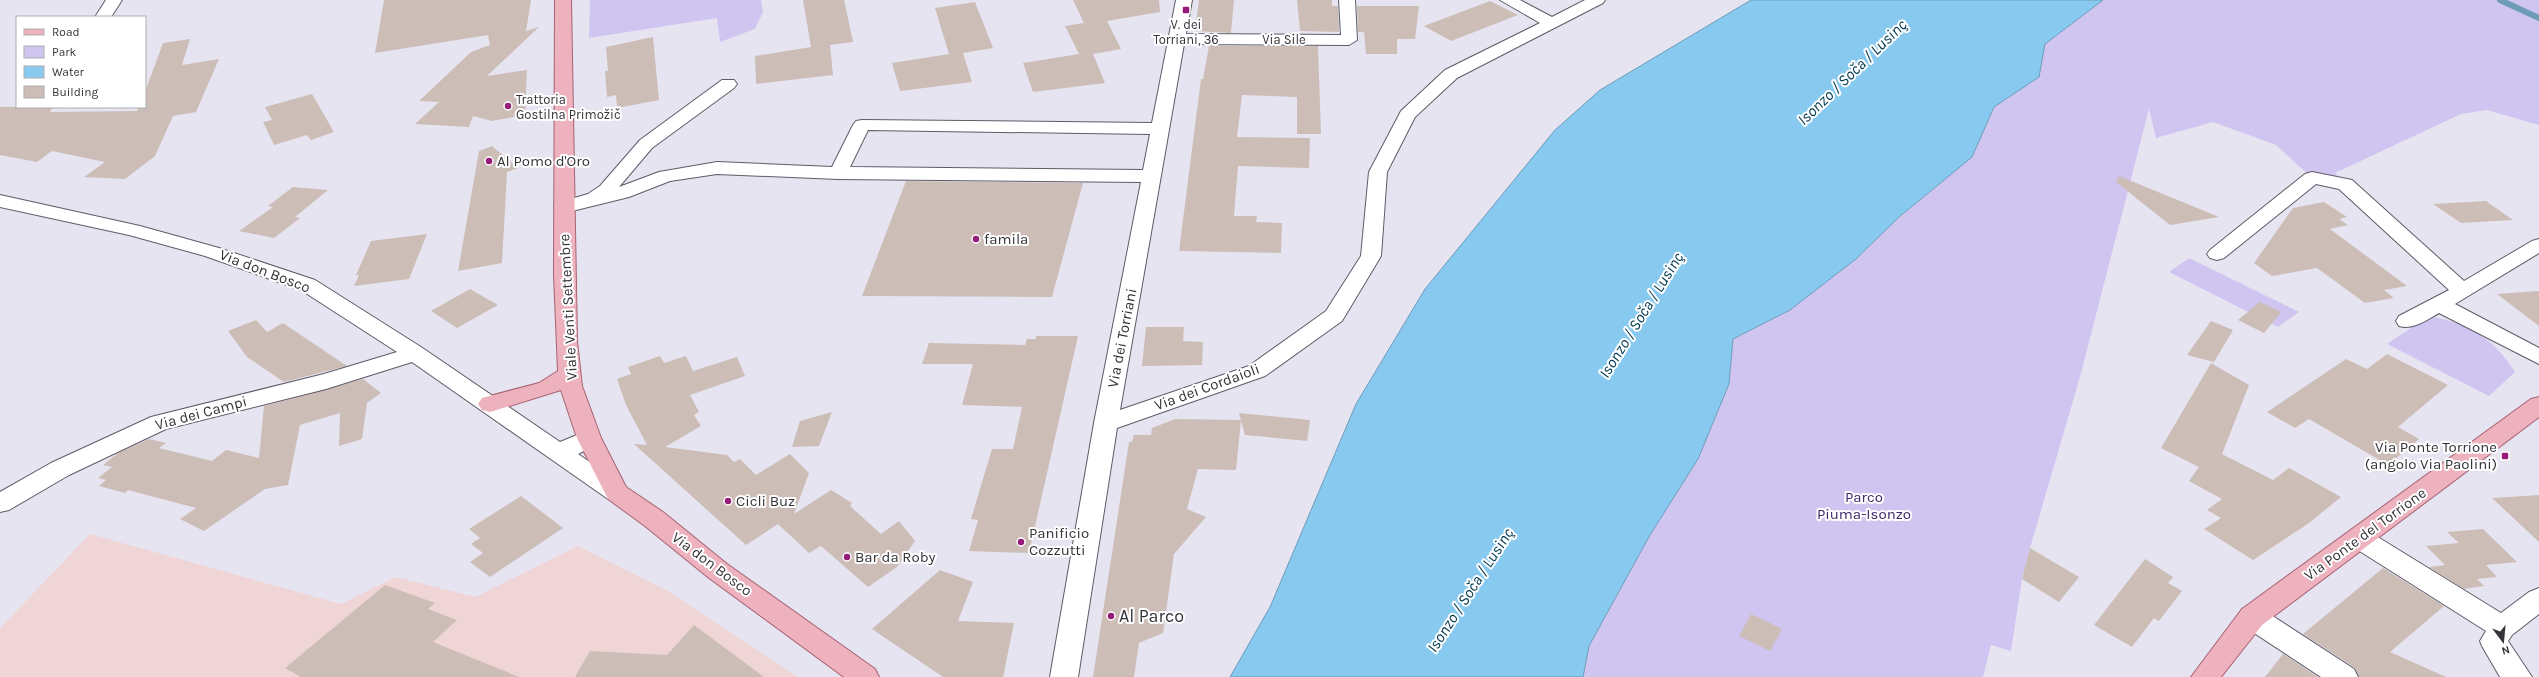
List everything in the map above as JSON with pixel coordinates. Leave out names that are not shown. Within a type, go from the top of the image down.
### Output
[{"type":"main road","name":"Viale Venti Settembre","points":[[563,0],[566,334],[571,386],[589,438],[617,493]]},
{"type":"main road","points":[[490,404],[546,388],[570,374]]},
{"type":"main road","name":"Via Ponte del Torrione","points":[[2205,677],[2252,617],[2539,406]]},
{"type":"main road","name":"Via don Bosco","points":[[617,493],[654,519],[718,572],[865,677]]},
{"type":"street","points":[[105,16],[114,0]]},
{"type":"street","name":"Via dei Torriani","points":[[1064,677],[1106,423],[1153,176],[1184,0]]},
{"type":"street","name":"Via Sile","points":[[1178,39],[1349,40],[1347,0]]},
{"type":"street","points":[[1508,0],[1552,23]]},
{"type":"street","name":"Via dei Cordaioli","points":[[1106,423],[1258,371],[1334,316],[1371,256],[1378,172],[1407,114],[1451,74],[1597,0]]},
{"type":"street","points":[[595,198],[616,182],[646,144],[728,84]]},
{"type":"street","points":[[838,173],[862,125],[1161,129]]},
{"type":"street","points":[[564,207],[595,198],[622,193],[666,176],[717,168],[838,173],[1153,176]]},
{"type":"street","points":[[2217,254],[2312,178],[2344,184],[2461,290]]},
{"type":"street","name":"Via don Bosco","points":[[0,201],[133,230],[212,252],[308,286],[413,352],[617,493]]},
{"type":"street","points":[[2407,321],[2439,305],[2461,290],[2539,245]]},
{"type":"street","points":[[2439,305],[2539,356]]},
{"type":"street","name":"Via dei Campi","points":[[0,503],[60,469],[159,423],[326,381],[399,360],[413,352]]},
{"type":"street","points":[[558,453],[589,438]]},
{"type":"street","points":[[2359,538],[2502,627]]},
{"type":"street","points":[[2518,677],[2504,663],[2496,650],[2494,640],[2502,627],[2539,600]]},
{"type":"street","points":[[2252,617],[2344,677]]},
{"type":"shaded area","points":[[90,534],[341,604],[396,577],[475,597],[578,546],[668,591],[798,677],[0,677],[0,628]]},
{"type":"green space","points":[[590,0],[761,0],[763,12],[755,29],[720,42],[717,18],[589,38]]},
{"type":"green space","name":"Parco Piuma-Isonzo","points":[[2103,0],[2539,0],[2539,125],[2487,110],[2461,114],[2335,173],[2345,184],[2312,178],[2276,145],[2213,122],[2156,138],[2149,109],[2080,377],[2022,579],[2011,651],[1991,645],[1983,677],[1583,677],[1589,646],[1650,535],[1698,459],[1729,384],[1733,339],[1790,310],[1937,186],[1980,139],[1994,107],[2039,74],[2045,44]]},
{"type":"green space","points":[[2189,258],[2299,312],[2278,327],[2169,272]]},
{"type":"green space","points":[[2429,316],[2456,323],[2479,334],[2498,350],[2515,372],[2489,396],[2387,344]]},
{"type":"water","name":"Isonzo / Soča / Lusinç","points":[[1751,0],[2103,0],[2045,44],[2039,77],[1994,107],[1972,157],[1898,218],[1856,259],[1790,310],[1733,339],[1729,384],[1698,459],[1650,535],[1589,646],[1583,677],[1230,677],[1270,607],[1356,404],[1425,289],[1555,130],[1600,90]]},
{"type":"building","points":[[384,0],[531,0],[526,31],[539,27],[487,76],[527,70],[525,115],[492,121],[473,116],[469,127],[415,124],[439,102],[419,101],[471,52],[490,45],[488,35],[375,53]]},
{"type":"building","points":[[803,0],[844,0],[853,42],[830,45],[833,75],[756,84],[755,56],[811,47]]},
{"type":"building","points":[[1073,0],[1159,0],[1160,12],[1107,21],[1121,49],[1093,54],[1105,83],[1033,92],[1023,63],[1079,54],[1065,26],[1084,23]]},
{"type":"building","points":[[1199,0],[1234,0],[1231,33],[1195,31]]},
{"type":"building","points":[[1297,0],[1332,0],[1332,6],[1338,6],[1339,32],[1300,31]]},
{"type":"building","points":[[1490,1],[1518,15],[1451,41],[1424,26]]},
{"type":"building","points":[[975,2],[993,48],[963,53],[972,82],[900,91],[892,63],[949,54],[935,8]]},
{"type":"building","points":[[1357,6],[1419,6],[1415,39],[1397,39],[1397,54],[1366,54],[1364,32],[1358,32]]},
{"type":"building","points":[[653,37],[659,100],[617,108],[616,95],[607,97],[605,71],[608,71],[606,47]]},
{"type":"building","points":[[190,39],[182,65],[219,59],[196,112],[173,116],[155,156],[125,179],[84,177],[105,162],[52,151],[37,162],[0,155],[0,107],[52,108],[50,112],[137,111],[138,108],[146,108],[146,89],[163,43]]},
{"type":"building","points":[[1209,46],[1318,46],[1321,134],[1297,134],[1297,97],[1242,95],[1237,137],[1310,138],[1309,168],[1238,166],[1234,216],[1257,216],[1256,222],[1282,223],[1281,253],[1179,251],[1201,79],[1203,79]]},
{"type":"building","points":[[312,94],[334,132],[311,140],[307,135],[274,145],[263,122],[272,120],[265,107]]},
{"type":"building","points":[[492,146],[518,168],[507,172],[502,263],[458,271],[479,151]]},
{"type":"building","points":[[2119,176],[2219,217],[2170,225],[2116,182]]},
{"type":"building","name":"famila","points":[[906,181],[1083,183],[1052,297],[862,296]]},
{"type":"building","points":[[293,187],[328,190],[295,217],[300,218],[274,238],[239,231],[273,207],[268,206]]},
{"type":"building","points":[[2486,201],[2513,220],[2461,223],[2433,204]]},
{"type":"building","points":[[2324,202],[2347,217],[2339,219],[2348,225],[2330,229],[2407,286],[2384,290],[2394,298],[2365,303],[2317,268],[2272,276],[2254,263],[2293,208]]},
{"type":"building","points":[[427,234],[409,279],[354,286],[359,275],[356,275],[371,241]]},
{"type":"building","points":[[470,289],[498,305],[457,328],[431,311]]},
{"type":"building","points":[[2539,291],[2539,326],[2497,294]]},
{"type":"building","points":[[2260,302],[2281,312],[2264,333],[2238,320]]},
{"type":"building","points":[[256,320],[267,332],[283,323],[347,366],[284,382],[247,357],[228,331]]},
{"type":"building","points":[[2211,321],[2233,330],[2214,362],[2187,355]]},
{"type":"building","points":[[1146,327],[1184,327],[1183,341],[1203,342],[1202,365],[1142,366]]},
{"type":"building","points":[[1036,336],[1078,336],[1029,553],[969,551],[978,520],[971,519],[992,449],[1013,449],[1022,407],[962,405],[973,364],[922,364],[929,343],[1025,345],[1027,339],[1036,339]]},
{"type":"building","points":[[2387,354],[2448,385],[2398,427],[2419,439],[2388,465],[2309,419],[2295,428],[2267,412],[2346,359],[2367,369]]},
{"type":"building","points":[[660,356],[664,363],[686,356],[693,371],[737,357],[745,376],[690,395],[699,412],[694,415],[701,426],[665,447],[727,455],[734,462],[740,459],[756,475],[790,454],[809,473],[794,514],[831,490],[852,503],[850,506],[881,534],[899,521],[915,541],[897,567],[868,587],[821,546],[809,553],[778,524],[746,545],[634,444],[647,445],[626,405],[617,379],[631,374],[628,367]]},
{"type":"building","points":[[2211,363],[2249,385],[2222,454],[2273,480],[2289,468],[2341,497],[2309,523],[2253,560],[2204,529],[2221,518],[2207,510],[2222,499],[2189,481],[2199,467],[2161,448]]},
{"type":"building","points":[[363,379],[381,393],[367,403],[362,439],[339,446],[340,413],[300,425],[288,485],[265,489],[204,531],[180,519],[196,508],[128,490],[125,493],[99,486],[106,480],[98,478],[112,467],[103,465],[118,453],[149,439],[166,443],[159,448],[212,461],[226,450],[259,458],[264,406]]},
{"type":"building","points":[[832,412],[819,446],[792,447],[800,421]]},
{"type":"building","points":[[1239,413],[1310,420],[1307,441],[1245,435]]},
{"type":"building","points":[[1175,419],[1241,420],[1236,470],[1198,469],[1187,509],[1206,517],[1174,554],[1163,633],[1139,643],[1134,677],[1093,677],[1129,442],[1132,442],[1134,435],[1151,435],[1152,428]]},
{"type":"building","points":[[2539,495],[2539,542],[2492,498]]},
{"type":"building","points":[[521,496],[563,528],[490,577],[470,562],[483,553],[471,544],[480,538],[469,529]]},
{"type":"building","points":[[2483,529],[2517,562],[2486,565],[2497,577],[2477,579],[2484,586],[2464,589],[2429,567],[2445,565],[2426,546],[2459,543],[2447,532]]},
{"type":"building","points":[[2030,548],[2079,577],[2059,602],[2022,579]]},
{"type":"building","points":[[2145,559],[2173,577],[2168,583],[2182,591],[2159,621],[2154,618],[2132,647],[2094,625]]},
{"type":"building","points":[[2383,568],[2444,606],[2390,652],[2446,677],[2359,677],[2355,668],[2303,634]]},
{"type":"building","points":[[940,570],[973,582],[958,621],[1014,623],[1003,677],[943,677],[872,629]]},
{"type":"building","points":[[385,585],[435,603],[428,609],[457,620],[433,642],[519,677],[301,677],[285,668]]},
{"type":"building","points":[[1751,614],[1782,629],[1770,651],[1739,636]]},
{"type":"building","points":[[694,625],[764,677],[575,677],[590,651],[667,655]]},
{"type":"building","points":[[2283,654],[2318,677],[2265,677]]},
{"type":"waterway","points":[[2500,0],[2539,18]]},
{"type":"place","name":"V. dei Torriani, 36","points":[[1186,10]]},
{"type":"place","name":"Trattoria Gostilna Primožič","points":[[508,106]]},
{"type":"place","name":"Al Pomo d'Oro","points":[[489,161]]},
{"type":"place","name":"famila","points":[[976,239]]},
{"type":"place","name":"Via Ponte Torrione (angolo Via Paolini)","points":[[2505,456]]},
{"type":"place","name":"Cicli Buz","points":[[728,501]]},
{"type":"place","name":"Panificio Cozzutti","points":[[1021,542]]},
{"type":"place","name":"Bar da Roby","points":[[847,557]]},
{"type":"place","name":"Al Parco","points":[[1111,616]]}]
